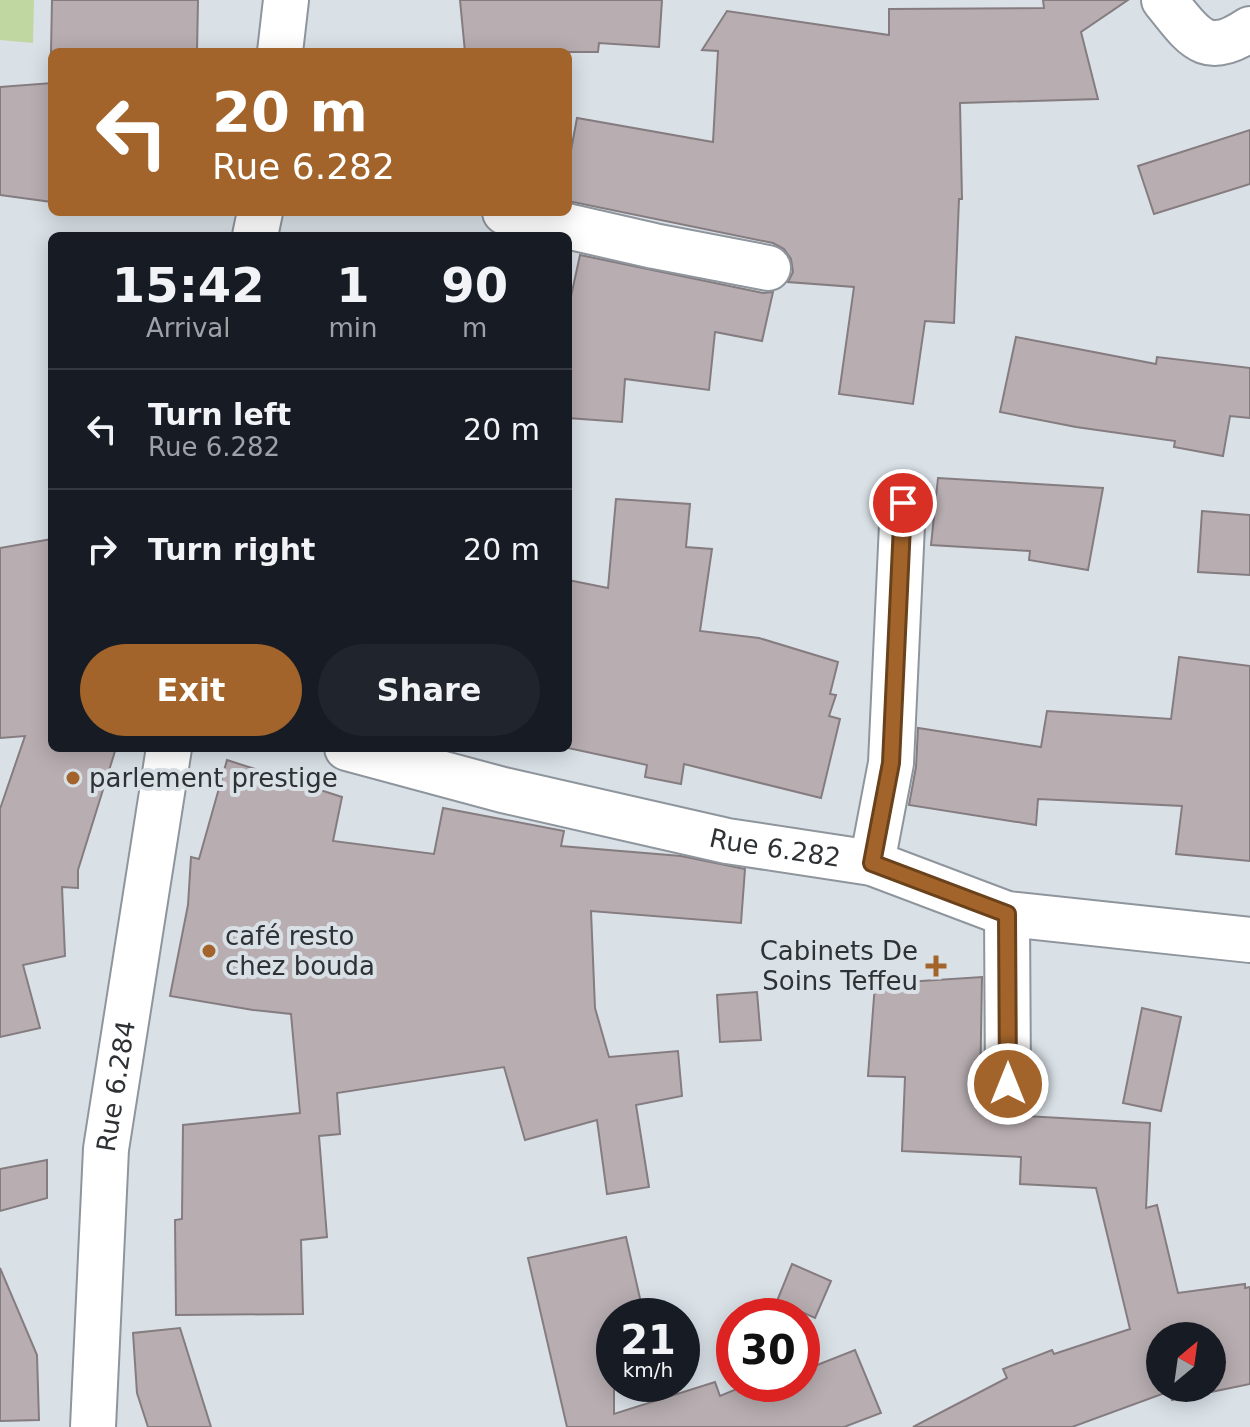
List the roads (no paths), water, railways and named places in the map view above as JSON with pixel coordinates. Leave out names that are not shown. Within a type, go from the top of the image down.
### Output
[{"type":"street","points":[[280,48],[286,0]]},
{"type":"street","points":[[1164,0],[1199,39],[1223,44],[1250,29]]},
{"type":"street","points":[[523,216],[768,268]]},
{"type":"street","points":[[872,863],[891,763],[903,503]]},
{"type":"street","name":"Rue 6.284","points":[[93,1427],[106,1149],[168,752]]},
{"type":"street","name":"Rue 6.282","points":[[362,752],[503,790],[727,841],[872,863],[1007,914],[1250,940]]},
{"type":"street","points":[[1007,914],[1008,1084]]},
{"type":"place","name":"parlement prestige","points":[[73,778]]},
{"type":"place","name":"café resto chez bouda","points":[[209,951]]},
{"type":"place","name":"Cabinets De Soins Teffeu","points":[[936,966]]}]
